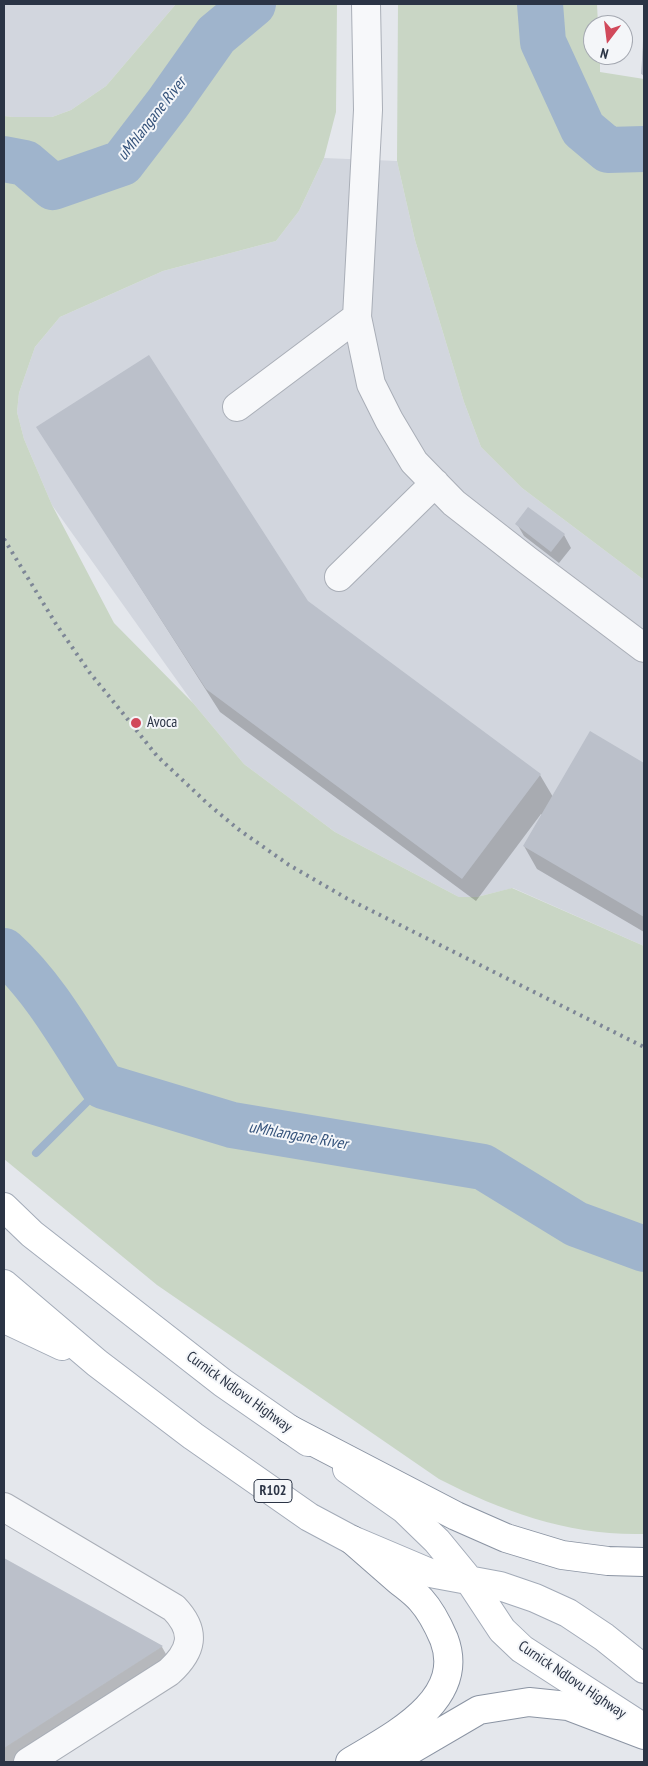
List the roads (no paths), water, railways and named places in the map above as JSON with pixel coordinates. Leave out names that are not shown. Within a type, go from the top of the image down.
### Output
[{"type":"main road","name":"Curnick Ndlovu Highway","points":[[4,1207],[32,1234],[223,1383],[404,1509],[437,1541],[469,1580],[502,1630],[522,1649],[644,1728]]},
{"type":"main road","name":"R102","points":[[4,1284],[97,1363],[193,1436],[301,1511],[352,1540],[430,1573],[500,1586],[535,1598],[568,1613],[604,1637],[644,1669]]},
{"type":"main road","points":[[4,1317],[97,1363]]},
{"type":"main road","points":[[289,1429],[456,1516],[506,1538],[562,1555],[608,1562],[644,1562]]},
{"type":"main road","points":[[350,1762],[401,1731],[434,1701],[444,1684],[448,1670],[449,1651],[439,1626],[421,1600],[352,1540]]},
{"type":"main road","points":[[390,1762],[479,1710],[529,1702],[568,1706],[644,1736]]},
{"type":"lane","points":[[366,4],[368,110],[357,318],[372,384],[389,420],[414,462],[454,503],[644,648]]},
{"type":"lane","points":[[237,407],[357,318]]},
{"type":"lane","points":[[339,577],[435,483]]},
{"type":"lane","points":[[4,1507],[174,1608],[184,1621],[189,1639],[185,1654],[169,1672],[28,1762]]},
{"type":"waterway","name":"uMhlangane River","points":[[4,159],[25,163],[53,187],[122,163],[168,103],[216,35],[253,4]]},
{"type":"waterway","name":"uMhlangane River","points":[[540,4],[543,42],[583,129],[608,150],[644,149]]},
{"type":"waterway","name":"uMhlangane River","points":[[4,951],[33,981],[103,1086],[232,1125],[483,1167],[576,1224],[644,1249]]},
{"type":"waterway","points":[[36,1153],[103,1086]]},
{"type":"railway","points":[[4,539],[56,624],[90,673],[157,756],[208,804],[238,829],[289,865],[346,898],[644,1047]]},
{"type":"place","name":"Avoca","points":[[136,723]]}]
